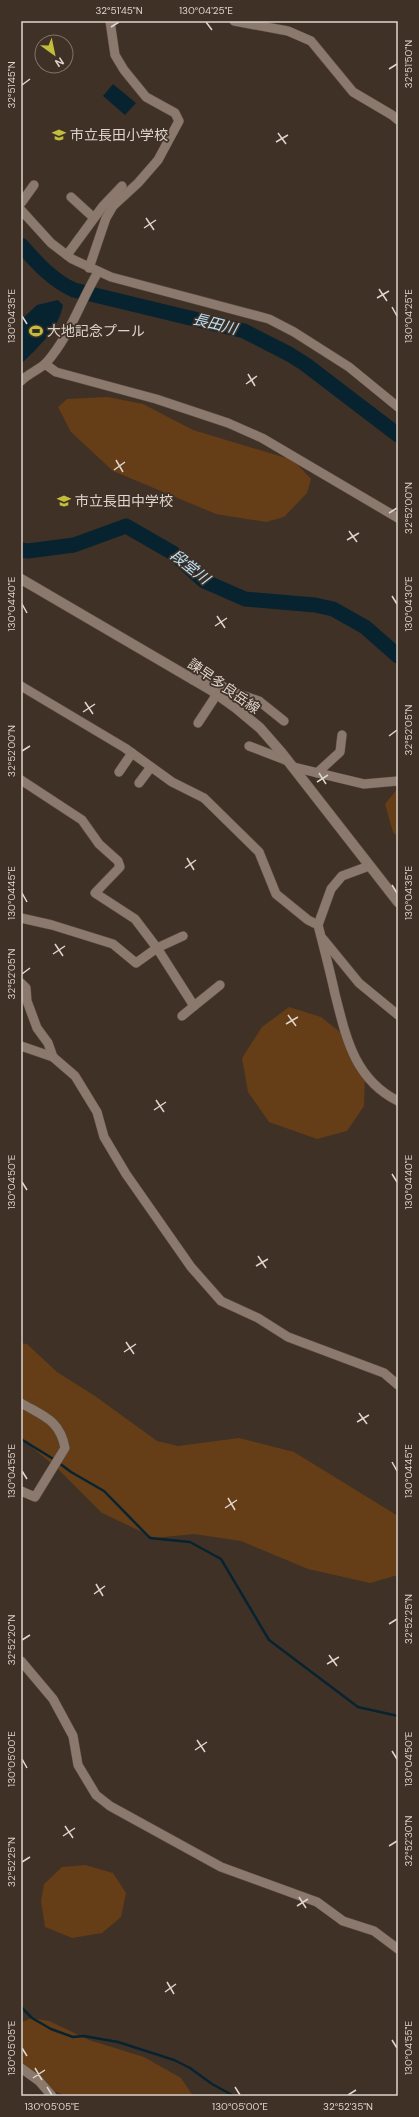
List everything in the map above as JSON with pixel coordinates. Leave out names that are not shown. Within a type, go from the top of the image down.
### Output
[{"type":"main road","name":"諫早多良岳線","points":[[21,579],[217,694],[260,728],[398,902]]},
{"type":"street","points":[[89,268],[106,218],[113,206],[138,184],[158,160],[180,121],[175,113],[146,97],[124,70],[115,55],[110,21]]},
{"type":"street","points":[[234,21],[288,31],[311,41],[353,92],[392,114],[398,120]]},
{"type":"street","points":[[21,203],[34,186]]},
{"type":"street","points":[[67,255],[94,218],[122,186]]},
{"type":"street","points":[[71,197],[94,218]]},
{"type":"street","points":[[21,210],[51,243],[67,255],[89,268],[96,275],[269,319],[294,332],[348,367],[398,407]]},
{"type":"street","points":[[21,381],[31,372],[45,364],[68,331],[96,275]]},
{"type":"street","points":[[45,364],[56,372],[200,412],[256,435],[398,518]]},
{"type":"street","points":[[193,680],[198,673],[233,692],[259,701],[284,721]]},
{"type":"street","points":[[21,686],[84,722],[132,753],[172,782],[204,798],[259,852],[276,894],[308,920],[318,925]]},
{"type":"street","points":[[198,723],[217,694]]},
{"type":"street","points":[[317,773],[340,752],[342,736]]},
{"type":"street","points":[[249,746],[290,764],[317,773],[364,784],[398,781]]},
{"type":"street","points":[[119,772],[132,753]]},
{"type":"street","points":[[139,783],[151,767]]},
{"type":"street","points":[[21,780],[82,820],[99,844],[118,861],[120,867],[95,893],[135,919],[157,948],[194,1006]]},
{"type":"street","points":[[370,866],[342,876],[331,889],[318,925],[348,1043],[359,1065],[375,1086],[398,1101]]},
{"type":"street","points":[[21,918],[52,925],[113,944],[136,963],[157,948],[183,936]]},
{"type":"street","points":[[321,936],[360,983],[398,1015]]},
{"type":"street","points":[[21,983],[26,988],[27,1001],[37,1028],[48,1043],[53,1057]]},
{"type":"street","points":[[182,1016],[220,985]]},
{"type":"street","points":[[21,1046],[53,1057],[74,1076],[97,1112],[104,1137],[126,1174],[191,1267],[221,1301],[258,1318],[288,1337],[384,1373],[398,1385]]},
{"type":"street","points":[[21,1403],[53,1422],[63,1435],[65,1448],[35,1497],[21,1491]]},
{"type":"street","points":[[21,1660],[53,1699],[73,1736],[78,1765],[96,1795],[110,1806],[221,1867],[317,1902],[343,1921],[374,1931],[398,1949]]},
{"type":"street","points":[[21,2068],[39,2081],[52,2096]]},
{"type":"shaded area","points":[[108,397],[143,404],[193,430],[293,460],[311,479],[307,493],[284,517],[266,522],[216,514],[113,471],[71,432],[58,407],[67,399]]},
{"type":"shaded area","points":[[398,788],[398,837],[393,832],[385,804]]},
{"type":"shaded area","points":[[289,1007],[321,1017],[349,1039],[365,1071],[364,1106],[347,1131],[317,1139],[269,1122],[248,1092],[242,1058],[262,1027]]},
{"type":"shaded area","points":[[21,1343],[27,1344],[57,1372],[95,1396],[157,1441],[178,1446],[239,1438],[294,1452],[398,1516],[398,1575],[370,1583],[308,1569],[241,1541],[194,1534],[155,1538],[102,1513],[58,1469],[21,1438]]},
{"type":"shaded area","points":[[85,1865],[113,1873],[126,1893],[121,1917],[102,1933],[72,1938],[45,1927],[41,1901],[44,1884],[62,1867]]},
{"type":"shaded area","points":[[31,2018],[49,2021],[89,2040],[144,2057],[181,2078],[193,2096],[66,2096],[45,2087],[21,2071],[21,2023]]},
{"type":"water","points":[[113,84],[136,103],[125,115],[103,96]]},
{"type":"water","name":"大地記念プール","points":[[58,300],[63,305],[57,322],[41,344],[21,364],[21,316],[24,317],[37,305]]},
{"type":"waterway","name":"長田川","points":[[21,245],[59,282],[74,290],[244,331],[305,364],[398,435]]},
{"type":"waterway","name":"段堂川","points":[[21,550],[28,551],[74,545],[126,526],[173,553],[204,581],[245,599],[315,605],[333,609],[365,627],[398,656]]},
{"type":"waterway","points":[[21,1439],[55,1460]]},
{"type":"waterway","points":[[59,1463],[71,1472],[104,1491],[150,1538],[190,1542],[221,1559],[269,1640],[358,1707],[398,1716]]},
{"type":"waterway","points":[[21,2007],[32,2018],[51,2029],[73,2037],[84,2036],[118,2042],[174,2060],[190,2068],[212,2084],[234,2096]]},
{"type":"place","name":"市立長田小学校","points":[[59,135]]},
{"type":"place","name":"大地記念プール","points":[[36,331]]},
{"type":"place","name":"市立長田中学校","points":[[64,501]]}]
